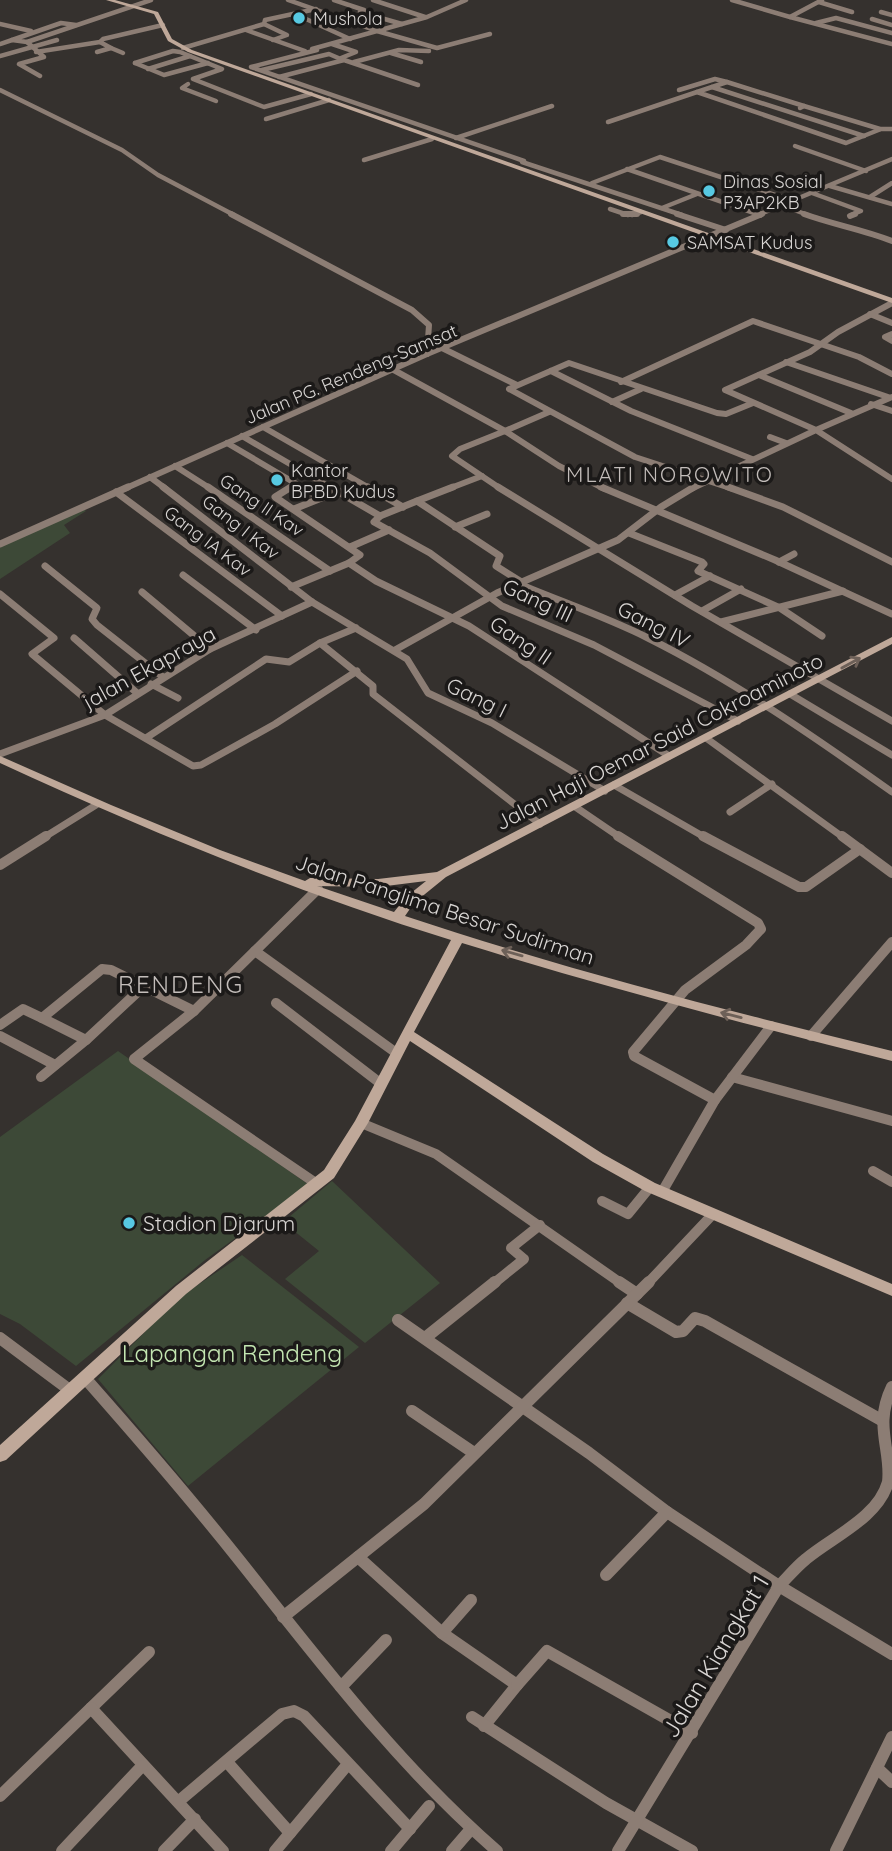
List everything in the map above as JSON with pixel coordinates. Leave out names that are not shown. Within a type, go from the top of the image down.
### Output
[{"type":"street","points":[[109,0],[156,13],[170,40],[205,60]]},
{"type":"street","points":[[0,56],[76,25],[151,0]]},
{"type":"street","points":[[288,0],[377,31],[437,48]]},
{"type":"street","points":[[297,2],[305,0]]},
{"type":"street","points":[[373,0],[427,17]]},
{"type":"street","points":[[466,0],[427,17],[251,67],[326,101],[432,139],[592,183],[662,208],[892,302]]},
{"type":"street","points":[[732,0],[892,44]]},
{"type":"street","points":[[743,4],[751,0]]},
{"type":"street","points":[[790,17],[820,1],[852,12]]},
{"type":"street","points":[[334,2],[404,24]]},
{"type":"street","points":[[758,9],[769,4]]},
{"type":"street","points":[[183,48],[264,24],[265,20],[324,6]]},
{"type":"street","points":[[881,12],[892,15]]},
{"type":"street","points":[[295,14],[350,39]]},
{"type":"street","points":[[814,24],[836,18],[892,33]]},
{"type":"street","points":[[872,19],[892,24]]},
{"type":"street","points":[[0,44],[61,23],[76,25]]},
{"type":"street","points":[[0,24],[33,32]]},
{"type":"street","points":[[264,24],[287,35],[273,40]]},
{"type":"street","points":[[36,52],[100,41],[163,25]]},
{"type":"street","points":[[246,30],[305,51]]},
{"type":"street","points":[[353,63],[390,52],[437,48],[490,34]]},
{"type":"street","points":[[0,38],[28,45],[44,57],[19,64],[40,76]]},
{"type":"street","points":[[28,45],[57,40]]},
{"type":"street","points":[[100,41],[123,53]]},
{"type":"street","points":[[188,84],[135,62],[172,50],[274,78],[341,59],[356,52],[332,44]]},
{"type":"street","points":[[97,52],[111,48]]},
{"type":"street","points":[[236,68],[315,50],[418,85]]},
{"type":"street","points":[[390,52],[421,62]]},
{"type":"street","points":[[260,71],[329,54]]},
{"type":"street","points":[[148,69],[190,56]]},
{"type":"street","points":[[164,75],[205,60]]},
{"type":"street","points":[[220,65],[222,69],[193,78],[264,107],[307,93],[358,105],[456,138],[639,213]]},
{"type":"street","points":[[679,90],[715,79],[881,129],[892,129]]},
{"type":"street","points":[[200,82],[182,88],[216,101]]},
{"type":"street","points":[[608,122],[727,82]]},
{"type":"street","points":[[712,87],[864,136]]},
{"type":"street","points":[[0,90],[122,150],[158,175],[412,310],[429,325],[427,354]]},
{"type":"street","points":[[697,92],[846,143],[881,129]]},
{"type":"street","points":[[266,119],[326,101]]},
{"type":"street","points":[[349,108],[358,105]]},
{"type":"street","points":[[456,138],[492,125],[507,124],[552,106]]},
{"type":"street","points":[[772,118],[804,106]]},
{"type":"street","points":[[364,160],[432,139]]},
{"type":"street","points":[[794,146],[866,171]]},
{"type":"street","points":[[592,183],[660,157],[793,201]]},
{"type":"street","name":"Jalan PG. Rendeng-Samsat","points":[[3,543],[392,369],[890,161]]},
{"type":"street","points":[[627,169],[760,215]]},
{"type":"street","points":[[870,197],[891,185]]},
{"type":"street","points":[[830,186],[892,204]]},
{"type":"street","points":[[812,193],[861,211],[849,216]]},
{"type":"street","points":[[662,208],[697,194]]},
{"type":"street","points":[[783,206],[843,228],[856,227],[892,241]]},
{"type":"street","points":[[610,209],[639,213],[719,233]]},
{"type":"street","points":[[892,302],[819,343],[810,352],[724,390],[816,430],[892,479]]},
{"type":"street","points":[[870,314],[892,323]]},
{"type":"street","points":[[621,382],[752,321],[864,359],[892,374]]},
{"type":"street","points":[[892,334],[885,337],[892,341]]},
{"type":"street","points":[[442,348],[517,385]]},
{"type":"street","points":[[786,362],[890,397]]},
{"type":"street","points":[[753,403],[722,414],[569,363],[509,389],[635,457],[677,469],[810,519],[892,562]]},
{"type":"street","points":[[392,369],[505,431],[560,466],[654,512],[779,562],[892,614]]},
{"type":"street","points":[[551,371],[612,402],[703,442],[752,459]]},
{"type":"street","points":[[759,375],[851,413]]},
{"type":"street","points":[[612,402],[641,389]]},
{"type":"street","points":[[395,650],[489,597],[629,533],[654,512],[705,481],[890,397]]},
{"type":"street","points":[[871,404],[892,411]]},
{"type":"street","points":[[549,412],[460,449],[452,456],[675,596],[892,721]]},
{"type":"street","points":[[263,427],[404,507]]},
{"type":"street","points":[[242,436],[380,516],[482,476]]},
{"type":"street","points":[[769,437],[786,443]]},
{"type":"street","points":[[227,443],[320,498]]},
{"type":"street","name":"Gang II Kav","points":[[174,466],[260,521],[330,571]]},
{"type":"street","name":"Gang I Kav","points":[[150,477],[312,602]]},
{"type":"street","points":[[291,587],[349,563],[360,555],[275,496],[296,484]]},
{"type":"street","points":[[294,509],[339,491]]},
{"type":"street","name":"Gang IA Kav","points":[[116,492],[282,616]]},
{"type":"street","name":"Gang IV","points":[[417,501],[500,556],[496,566],[521,584],[647,638],[767,706],[892,792]]},
{"type":"street","points":[[455,527],[487,514]]},
{"type":"street","name":"Gang III","points":[[380,516],[374,522],[430,553],[489,597],[513,611],[594,645],[738,721]]},
{"type":"street","points":[[350,547],[389,530]]},
{"type":"street","points":[[629,533],[703,563],[698,570],[780,608],[822,636]]},
{"type":"street","points":[[779,562],[794,554]]},
{"type":"street","name":"Gang II","points":[[349,563],[376,581],[452,616],[669,756]]},
{"type":"street","points":[[45,565],[97,608],[92,619],[97,625],[163,677]]},
{"type":"street","points":[[183,575],[256,629]]},
{"type":"street","points":[[675,596],[710,576]]},
{"type":"street","points":[[702,611],[741,589]]},
{"type":"street","points":[[721,622],[843,591]]},
{"type":"street","points":[[142,592],[210,649]]},
{"type":"street","points":[[0,593],[54,638],[32,654],[105,715],[198,766],[275,724],[357,671]]},
{"type":"street","name":"jalan Ekapraya","points":[[0,757],[105,715],[210,649],[312,602]]},
{"type":"street","name":"Gang I","points":[[312,602],[395,650],[414,666],[415,676],[428,693],[492,723],[799,887],[806,887],[860,849]]},
{"type":"street","points":[[146,738],[265,659],[289,662],[320,643],[356,628]]},
{"type":"street","points":[[74,638],[137,693]]},
{"type":"street","name":"Jalan Haji Oemar Said Cokroaminoto","points":[[442,874],[891,642]]},
{"type":"street","points":[[320,643],[373,686],[373,694],[499,789],[540,824]]},
{"type":"street","points":[[151,684],[178,698]]},
{"type":"street","points":[[790,694],[892,755]]},
{"type":"street","points":[[706,738],[892,873]]},
{"type":"street","name":"Jalan Panglima Besar Sudirman","points":[[0,757],[96,805],[292,881],[459,937],[674,1001],[892,1056]]},
{"type":"street","points":[[730,812],[772,784]]},
{"type":"street","points":[[0,865],[96,805]]},
{"type":"street","points":[[574,806],[654,861],[758,923],[761,929],[735,954],[695,980],[674,1001],[633,1055],[715,1100]]},
{"type":"street","points":[[292,881],[378,883],[442,874]]},
{"type":"street","points":[[398,916],[410,900],[442,874]]},
{"type":"street","points":[[317,889],[194,1011],[134,1059],[317,1184]]},
{"type":"street","points":[[0,1455],[181,1290],[329,1174],[361,1123],[395,1052],[459,937]]},
{"type":"street","points":[[811,1036],[892,942]]},
{"type":"street","points":[[255,951],[395,1052]]},
{"type":"street","points":[[42,1018],[102,969],[111,970],[194,1011]]},
{"type":"street","points":[[41,1077],[144,986]]},
{"type":"street","points":[[276,1003],[380,1083]]},
{"type":"street","points":[[0,1025],[23,1009],[86,1040]]},
{"type":"street","points":[[602,1201],[628,1214],[656,1189],[715,1100],[771,1026]]},
{"type":"street","points":[[407,1033],[598,1158],[656,1189],[892,1290]]},
{"type":"street","points":[[0,1036],[55,1065]]},
{"type":"street","points":[[732,1077],[892,1121]]},
{"type":"street","points":[[361,1123],[436,1154],[637,1294]]},
{"type":"street","points":[[873,1171],[892,1182]]},
{"type":"street","points":[[283,1617],[424,1504],[637,1294],[713,1214]]},
{"type":"street","points":[[425,1339],[524,1259],[510,1248],[540,1225]]},
{"type":"street","points":[[627,1303],[676,1332],[682,1331],[695,1318],[705,1321],[883,1421]]},
{"type":"street","points":[[398,1320],[667,1512],[779,1586],[892,1654]]},
{"type":"street","points":[[0,1338],[71,1391]]},
{"type":"street","points":[[85,1378],[187,1495],[283,1617],[402,1759],[471,1829],[497,1851]]},
{"type":"street","name":"Jalan Kiangkat 1","points":[[618,1851],[779,1586],[806,1559],[877,1504],[889,1480],[890,1458],[883,1421],[884,1400],[892,1387]]},
{"type":"street","points":[[412,1411],[474,1453]]},
{"type":"street","points":[[606,1575],[667,1512]]},
{"type":"street","points":[[358,1557],[442,1633],[517,1685]]},
{"type":"street","points":[[442,1633],[471,1600]]},
{"type":"street","points":[[341,1687],[386,1640]]},
{"type":"street","points":[[484,1726],[547,1651],[692,1733]]},
{"type":"street","points":[[0,1796],[149,1652]]},
{"type":"street","points":[[91,1708],[223,1851]]},
{"type":"street","points":[[179,1801],[282,1714],[294,1711],[304,1716],[410,1829]]},
{"type":"street","points":[[472,1717],[692,1851]]},
{"type":"street","points":[[836,1851],[892,1737]]},
{"type":"street","points":[[227,1762],[290,1833]]},
{"type":"street","points":[[275,1851],[348,1764]]},
{"type":"street","points":[[62,1851],[142,1766]]},
{"type":"street","points":[[877,1769],[892,1782]]},
{"type":"street","points":[[391,1851],[429,1806]]},
{"type":"street","points":[[164,1851],[195,1819]]},
{"type":"street","points":[[452,1851],[471,1829]]},
{"type":"green space","points":[[81,507],[86,511],[64,525],[70,533],[0,579],[0,544]]},
{"type":"green space","name":"Stadion Djarum","points":[[118,1051],[309,1185],[205,1260],[76,1366],[20,1324],[0,1314],[0,1137]]},
{"type":"green space","points":[[332,1181],[440,1283],[365,1343],[285,1279],[319,1251],[283,1222]]},
{"type":"green space","name":"Lapangan Rendeng","points":[[242,1255],[359,1347],[188,1486],[98,1379],[180,1297]]},
{"type":"place","name":"Mushola","points":[[299,18]]},
{"type":"place","name":"Dinas Sosial P3AP2KB","points":[[709,191]]},
{"type":"place","name":"SAMSAT Kudus","points":[[673,242]]},
{"type":"place","name":"Kantor BPBD Kudus","points":[[277,480]]},
{"type":"place","name":"Stadion Djarum","points":[[129,1223]]},
{"type":"district","name":"MLATI NOROWITO","points":[[670,474]]},
{"type":"district","name":"RENDENG","points":[[181,984]]}]
